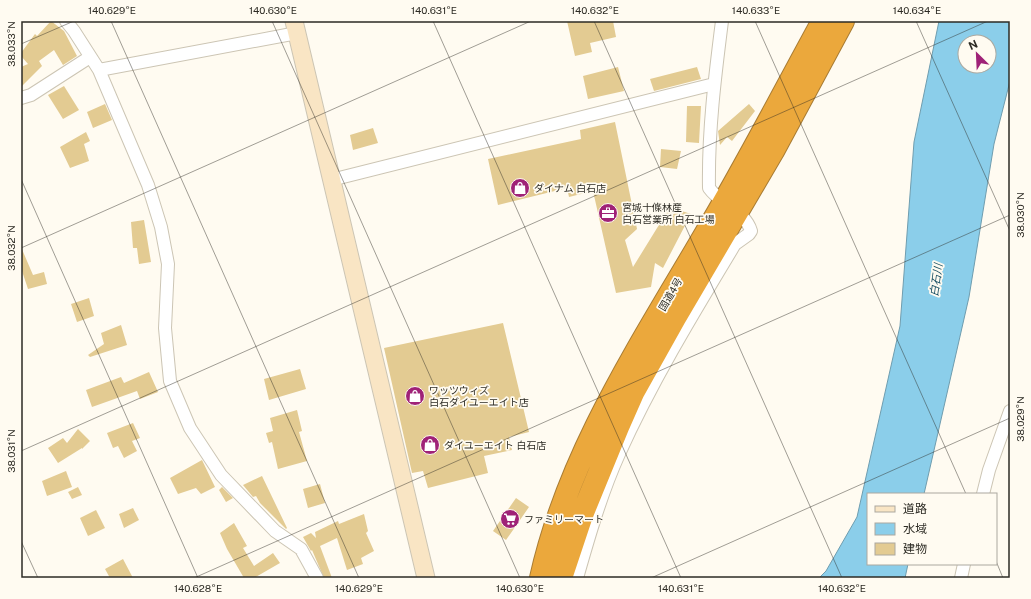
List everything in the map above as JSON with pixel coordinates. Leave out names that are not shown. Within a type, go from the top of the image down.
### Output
[{"type":"highway","name":"国道4号","points":[[561,578],[584,508],[633,393],[675,318],[822,21]]},
{"type":"highway","name":"国道4号","points":[[541,578],[547,548],[576,469],[602,413],[650,328],[730,207],[773,151],[843,21]]},
{"type":"street","points":[[66,21],[74,31],[98,70],[148,185],[161,227],[168,264],[165,328],[170,381],[190,428],[221,475],[275,531],[301,549],[317,578]]},
{"type":"street","points":[[577,578],[601,499],[618,455],[638,414],[663,365],[735,244],[751,231],[744,218],[712,193],[709,188],[708,163],[714,84],[722,21]]},
{"type":"street","points":[[98,70],[296,27],[426,578]]},
{"type":"street","points":[[21,98],[31,95],[90,57]]},
{"type":"street","points":[[331,180],[714,84]]},
{"type":"street","points":[[983,493],[989,470],[1010,411]]},
{"type":"street","points":[[961,578],[964,565]]},
{"type":"water","name":"白石川","points":[[939,21],[1010,21],[1010,81],[994,144],[969,297],[924,493],[867,493],[867,565],[908,565],[905,578],[819,578],[826,571],[857,517],[900,326],[914,142]]},
{"type":"building","points":[[51,21],[64,31],[77,56],[63,65],[54,50],[39,61],[42,66],[21,87],[21,67],[28,64],[21,56],[21,53],[35,34],[37,36]]},
{"type":"building","points":[[567,21],[613,21],[616,37],[590,43],[592,52],[575,56]]},
{"type":"building","points":[[618,67],[624,91],[588,99],[583,76]]},
{"type":"building","points":[[697,67],[701,79],[654,91],[650,79]]},
{"type":"building","points":[[64,86],[79,110],[63,119],[48,95]]},
{"type":"building","points":[[105,104],[112,120],[93,128],[87,112]]},
{"type":"building","points":[[749,104],[755,111],[732,141],[727,137],[720,145],[718,131]]},
{"type":"building","points":[[687,106],[701,106],[699,143],[686,142]]},
{"type":"building","points":[[615,122],[637,229],[625,240],[633,267],[670,207],[691,214],[663,268],[655,263],[651,287],[616,293],[593,191],[569,197],[567,188],[498,205],[488,159],[581,139],[580,130]]},
{"type":"building","points":[[373,128],[378,143],[353,150],[350,135]]},
{"type":"building","points":[[86,132],[90,141],[84,144],[89,161],[70,168],[60,147]]},
{"type":"building","points":[[661,149],[681,151],[677,169],[660,167]]},
{"type":"building","points":[[144,220],[151,262],[139,264],[137,248],[133,248],[131,222]]},
{"type":"building","points":[[21,247],[33,275],[44,272],[47,284],[28,289],[21,268]]},
{"type":"building","points":[[89,298],[94,316],[77,322],[71,304]]},
{"type":"building","points":[[503,323],[529,432],[509,437],[512,450],[484,456],[488,473],[428,488],[423,471],[412,473],[384,348]]},
{"type":"building","points":[[121,325],[127,345],[90,357],[88,355],[104,344],[101,333]]},
{"type":"building","points":[[300,369],[306,389],[269,400],[264,379]]},
{"type":"building","points":[[149,372],[158,392],[140,399],[137,391],[92,407],[86,390],[121,377],[124,383]]},
{"type":"building","points":[[297,410],[302,431],[299,432],[307,461],[278,469],[272,442],[269,443],[266,433],[273,431],[270,418]]},
{"type":"building","points":[[133,423],[140,438],[132,441],[137,451],[124,458],[118,446],[113,448],[107,433]]},
{"type":"building","points":[[78,429],[90,441],[82,449],[58,463],[48,448],[63,438],[67,443]]},
{"type":"building","points":[[202,460],[215,487],[201,494],[196,488],[178,494],[170,478]]},
{"type":"building","points":[[66,471],[72,487],[47,496],[42,481]]},
{"type":"building","points":[[262,476],[287,528],[286,529],[260,503],[256,496],[253,497],[243,485]]},
{"type":"building","points":[[320,484],[325,503],[308,508],[303,489]]},
{"type":"building","points":[[78,487],[82,495],[72,499],[68,492]]},
{"type":"building","points":[[222,487],[233,498],[226,502],[219,490]]},
{"type":"building","points":[[516,498],[529,507],[506,540],[493,531]]},
{"type":"building","points":[[133,508],[139,520],[124,528],[119,514]]},
{"type":"building","points":[[96,510],[105,528],[88,536],[80,518]]},
{"type":"building","points":[[364,514],[368,531],[366,533],[374,551],[361,558],[363,564],[347,570],[337,538],[320,546],[332,578],[324,578],[312,550],[311,551],[303,537],[311,533],[316,538],[315,532],[338,521],[339,524]]},
{"type":"building","points":[[234,523],[247,546],[243,548],[254,566],[273,553],[280,563],[254,578],[244,578],[227,549],[220,533]]},
{"type":"building","points":[[123,559],[133,578],[110,578],[105,569]]},
{"type":"place","name":"ダイナム 白石店","points":[[520,188]]},
{"type":"place","name":"宮城十條林産 白石営業所 白石工場","points":[[608,213]]},
{"type":"place","name":"ワッツウィズ 白石ダイユーエイト店","points":[[415,396]]},
{"type":"place","name":"ダイユーエイト 白石店","points":[[430,445]]},
{"type":"place","name":"ファミリーマート","points":[[510,519]]}]
